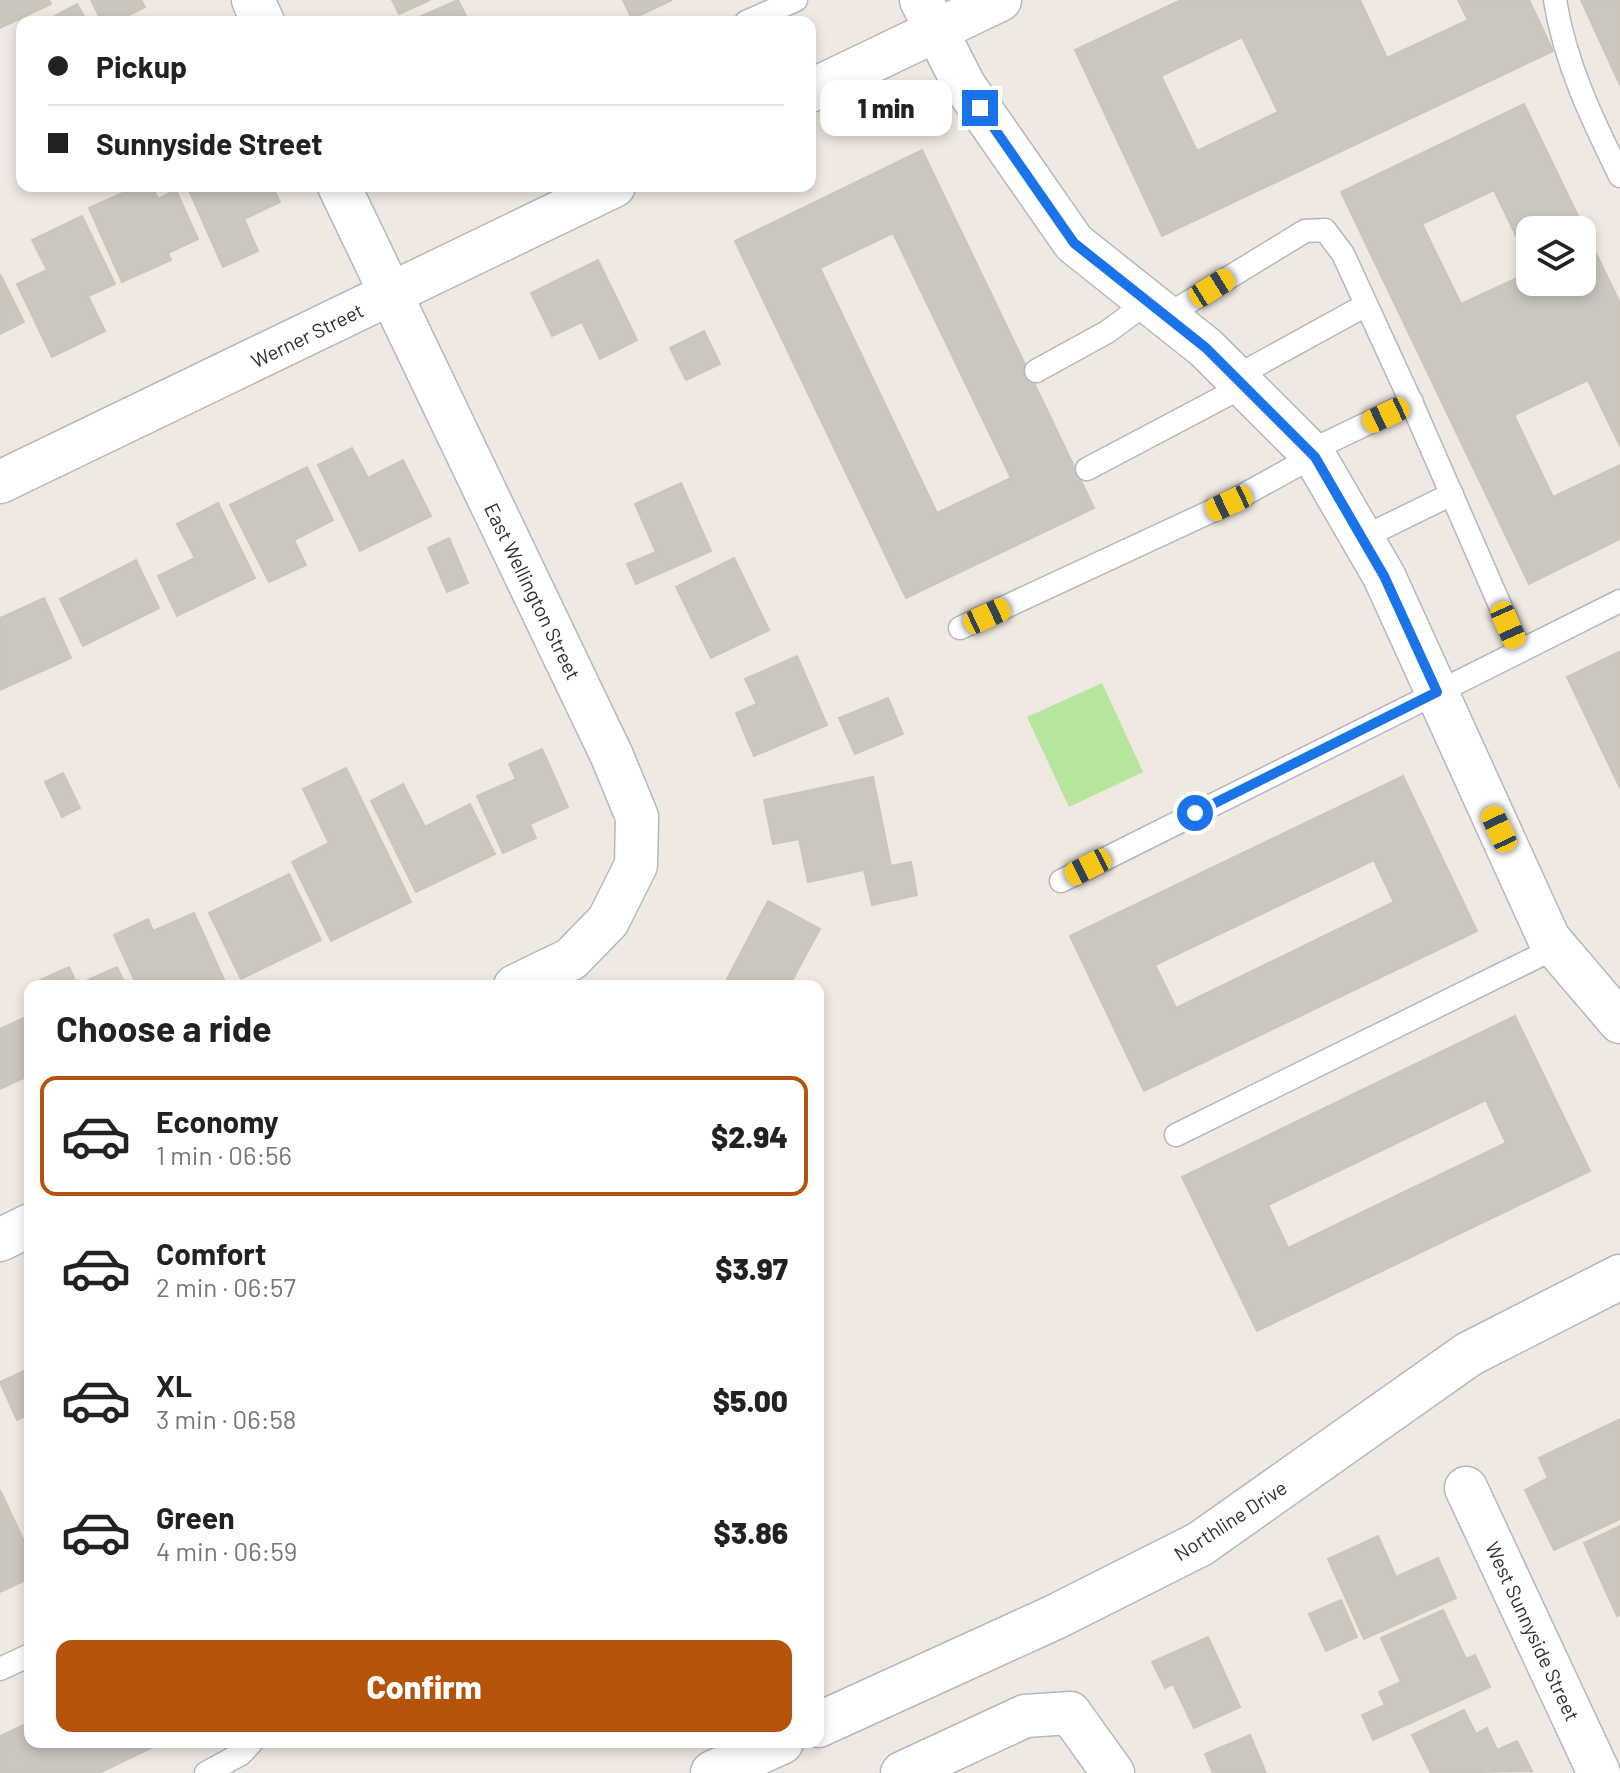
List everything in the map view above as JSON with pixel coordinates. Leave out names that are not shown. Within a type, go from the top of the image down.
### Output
[{"type":"street","points":[[816,87],[928,15],[1000,0]]},
{"type":"street","points":[[928,15],[964,85],[1074,243],[1157,309],[1239,382],[1312,454],[1384,576],[1555,948],[1620,1022]]},
{"type":"street","name":"East Wellington Street","points":[[342,192],[605,742],[637,817],[636,865],[608,921],[571,959],[527,980]]},
{"type":"street","name":"Werner Street","points":[[0,482],[602,192]]},
{"type":"street","points":[[0,1240],[24,1228]]},
{"type":"street","name":"Northline Drive","points":[[824,1722],[1055,1617],[1200,1544],[1469,1354],[1620,1277]]},
{"type":"street","name":"West Sunnyside Street","points":[[1466,1488],[1599,1773]]},
{"type":"street","points":[[902,1773],[1025,1716],[1070,1713],[1113,1773]]},
{"type":"street","points":[[713,1773],[768,1748]]},
{"type":"lane","points":[[760,16],[796,0]]},
{"type":"lane","points":[[1555,0],[1560,31],[1585,103],[1620,176]]},
{"type":"lane","points":[[1036,371],[1305,231],[1325,230],[1343,254],[1412,402],[1520,651]]},
{"type":"lane","points":[[1087,469],[1366,305]]},
{"type":"lane","points":[[960,628],[1229,503],[1312,454],[1412,402]]},
{"type":"lane","points":[[1362,538],[1452,494]]},
{"type":"lane","points":[[1061,881],[1620,601]]},
{"type":"lane","points":[[1176,1135],[1555,948]]},
{"type":"lane","points":[[0,1669],[24,1658]]},
{"type":"lane","points":[[206,1773],[246,1748]]},
{"type":"green space","points":[[1102,683],[1143,772],[1069,807],[1027,717]]},
{"type":"building","points":[[0,0],[49,0],[51,4],[26,16],[16,16],[16,20],[0,28]]},
{"type":"building","points":[[91,0],[141,0],[145,7],[127,16],[99,16]]},
{"type":"building","points":[[392,0],[430,0],[399,14]]},
{"type":"building","points":[[458,0],[466,16],[422,16]]},
{"type":"building","points":[[623,0],[672,0],[638,16],[631,16]]},
{"type":"building","points":[[1181,0],[1360,0],[1387,58],[1468,20],[1458,0],[1529,0],[1553,51],[1162,236],[1075,50]],"holes":[[[1242,37],[1278,112],[1197,151],[1161,76]]]},
{"type":"building","points":[[1581,0],[1620,0],[1620,85]]},
{"type":"building","points":[[77,4],[84,16],[55,16]]},
{"type":"building","points":[[1524,104],[1578,216],[1516,216],[1516,236],[1494,190],[1422,224],[1461,304],[1516,278],[1516,296],[1596,296],[1596,253],[1620,303],[1620,446],[1588,380],[1514,415],[1553,497],[1620,465],[1620,539],[1529,584],[1341,192]]},
{"type":"building","points":[[922,150],[1094,508],[906,598],[735,241]],"holes":[[[893,233],[1011,478],[937,513],[820,268]]]},
{"type":"building","points":[[125,192],[155,192],[158,199],[177,192],[198,239],[168,253],[171,260],[122,282],[89,208]]},
{"type":"building","points":[[190,192],[275,192],[280,202],[244,219],[258,251],[223,267]]},
{"type":"building","points":[[82,216],[115,284],[88,296],[105,331],[52,357],[17,284],[47,270],[32,240]]},
{"type":"building","points":[[598,260],[637,340],[600,359],[582,322],[552,336],[531,293]]},
{"type":"building","points":[[0,274],[24,322],[0,334]]},
{"type":"building","points":[[704,331],[720,364],[686,380],[670,348]]},
{"type":"building","points":[[352,448],[368,478],[403,460],[431,516],[360,551],[318,465]]},
{"type":"building","points":[[307,467],[333,520],[294,540],[306,565],[269,582],[230,505]]},
{"type":"building","points":[[681,483],[711,551],[636,584],[627,564],[656,552],[635,504]]},
{"type":"building","points":[[218,503],[255,578],[177,616],[158,576],[195,558],[177,524]]},
{"type":"building","points":[[449,538],[468,583],[447,592],[428,548]]},
{"type":"building","points":[[734,558],[769,630],[711,658],[676,587]]},
{"type":"building","points":[[136,560],[159,608],[83,646],[60,599]]},
{"type":"building","points":[[44,598],[71,658],[0,690],[0,618]]},
{"type":"building","points":[[1619,652],[1620,655],[1620,788],[1567,677]]},
{"type":"building","points":[[797,656],[827,725],[754,756],[736,713],[757,704],[745,679]]},
{"type":"building","points":[[888,698],[903,734],[855,754],[839,718]]},
{"type":"building","points":[[542,749],[568,807],[530,824],[536,838],[503,853],[477,796],[516,779],[509,764]]},
{"type":"building","points":[[346,768],[411,902],[331,941],[292,862],[329,843],[303,789]]},
{"type":"building","points":[[63,773],[80,808],[62,817],[45,782]]},
{"type":"building","points":[[1403,776],[1477,931],[1144,1091],[1070,936]],"holes":[[[1374,860],[1394,902],[1176,1008],[1155,965]]]},
{"type":"building","points":[[873,777],[891,866],[911,862],[917,895],[872,905],[864,870],[808,882],[799,839],[773,844],[764,800]]},
{"type":"building","points":[[403,784],[425,827],[470,804],[495,854],[416,892],[371,801]]},
{"type":"building","points":[[289,874],[321,940],[241,979],[209,913]]},
{"type":"building","points":[[768,901],[820,929],[792,980],[727,979]]},
{"type":"building","points":[[194,913],[224,980],[134,980],[114,935],[148,919],[153,931]]},
{"type":"building","points":[[69,967],[75,980],[40,980]]},
{"type":"building","points":[[117,967],[123,980],[88,980]]},
{"type":"building","points":[[1515,1016],[1590,1171],[1257,1331],[1182,1177]],"holes":[[[1486,1100],[1506,1143],[1288,1248],[1268,1205]]]},
{"type":"building","points":[[24,1018],[24,1078],[0,1089],[0,1029]]},
{"type":"building","points":[[24,1371],[24,1417],[17,1420],[0,1382]]},
{"type":"building","points":[[1620,1419],[1620,1519],[1554,1550],[1525,1490],[1548,1478],[1539,1458]]},
{"type":"building","points":[[0,1490],[24,1541],[24,1581],[0,1592]]},
{"type":"building","points":[[1620,1526],[1620,1615],[1617,1616],[1584,1543]]},
{"type":"building","points":[[1378,1536],[1396,1577],[1438,1558],[1456,1598],[1364,1639],[1328,1559]]},
{"type":"building","points":[[1341,1600],[1357,1637],[1326,1651],[1309,1614]]},
{"type":"building","points":[[1443,1610],[1466,1659],[1475,1655],[1490,1687],[1373,1740],[1362,1715],[1385,1705],[1379,1692],[1401,1682],[1381,1638]]},
{"type":"building","points":[[1208,1637],[1240,1707],[1194,1728],[1173,1684],[1165,1688],[1152,1662]]},
{"type":"building","points":[[1464,1710],[1476,1734],[1487,1728],[1497,1750],[1517,1741],[1532,1771],[1431,1773],[1412,1735]]},
{"type":"building","points":[[24,1725],[24,1748],[151,1748],[99,1773],[0,1773],[0,1736]]},
{"type":"building","points":[[1250,1735],[1266,1773],[1213,1773],[1205,1754]]},
{"type":"route","points":[[980,108],[1074,243],[1206,348],[1315,457],[1384,576],[1437,692],[1195,813]]}]
